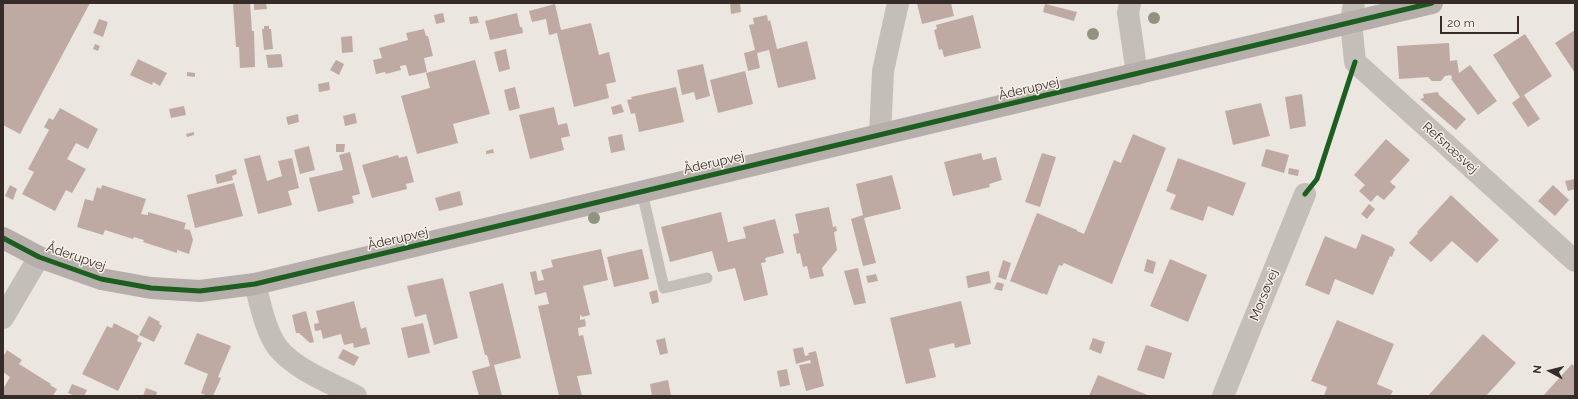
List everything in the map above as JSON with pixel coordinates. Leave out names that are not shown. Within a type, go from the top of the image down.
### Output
[{"type":"street","points":[[880,135],[883,71],[898,3]]},
{"type":"street","points":[[1130,3],[1128,13],[1137,74]]},
{"type":"street","name":"Åderupvej","points":[[3,238],[39,257],[101,279],[151,288],[200,291],[255,284],[1137,74],[1352,13],[1432,3]]},
{"type":"street","name":"Refsnæsvej","points":[[1352,13],[1355,62],[1575,261]]},
{"type":"street","name":"Morsøvej","points":[[1223,396],[1305,194]]},
{"type":"street","points":[[3,318],[39,257]]},
{"type":"street","points":[[255,284],[267,325],[278,347],[295,364],[356,396]]},
{"type":"lane","points":[[642,192],[664,288],[707,278]]},
{"type":"building","points":[[3,3],[90,3],[20,134],[3,125]]},
{"type":"building","points":[[233,3],[250,3],[252,31],[254,31],[255,67],[240,68],[239,47],[236,47]]},
{"type":"building","points":[[254,3],[266,3],[267,9],[254,10]]},
{"type":"building","points":[[730,3],[740,3],[741,12],[731,14]]},
{"type":"building","points":[[917,3],[951,3],[954,16],[922,24]]},
{"type":"building","points":[[555,4],[561,30],[591,23],[599,55],[609,52],[616,82],[606,84],[609,98],[574,107],[557,33],[549,35],[546,19],[532,22],[529,11]]},
{"type":"building","points":[[1045,4],[1077,12],[1074,21],[1043,12]]},
{"type":"building","points":[[443,13],[445,22],[436,24],[434,15]]},
{"type":"building","points":[[517,13],[523,33],[490,40],[485,21]]},
{"type":"building","points":[[767,15],[768,21],[770,20],[777,49],[807,41],[816,79],[778,88],[769,50],[757,53],[760,68],[748,71],[744,53],[755,50],[749,25],[754,24],[753,18]]},
{"type":"building","points":[[973,15],[981,48],[944,57],[942,49],[939,50],[934,30],[937,29],[936,25]]},
{"type":"building","points":[[477,16],[479,23],[470,24],[469,17]]},
{"type":"building","points":[[99,19],[108,22],[103,37],[93,33]]},
{"type":"building","points":[[264,26],[269,26],[269,29],[271,29],[273,49],[264,50],[262,29],[264,29]]},
{"type":"building","points":[[424,29],[426,36],[428,36],[433,56],[424,58],[427,72],[409,76],[406,65],[400,66],[401,70],[386,74],[385,72],[376,74],[373,60],[382,58],[379,48],[408,40],[406,33]]},
{"type":"building","points":[[1575,30],[1575,73],[1555,43]]},
{"type":"building","points":[[1525,34],[1552,76],[1524,95],[1540,119],[1528,127],[1512,103],[1520,97],[1493,55]]},
{"type":"building","points":[[352,36],[353,52],[342,53],[341,37]]},
{"type":"building","points":[[1449,43],[1450,61],[1457,60],[1459,73],[1470,65],[1497,101],[1478,115],[1451,79],[1451,75],[1445,76],[1441,81],[1432,81],[1428,77],[1399,79],[1397,46]]},
{"type":"building","points":[[95,44],[100,46],[98,51],[93,49]]},
{"type":"building","points":[[506,49],[510,69],[499,72],[494,52]]},
{"type":"building","points":[[281,54],[283,67],[268,68],[266,55]]},
{"type":"building","points":[[138,59],[167,73],[160,86],[153,82],[152,85],[130,75]]},
{"type":"building","points":[[336,60],[344,64],[339,75],[330,70]]},
{"type":"building","points":[[475,60],[490,114],[453,124],[458,143],[417,154],[401,96],[430,88],[426,73]]},
{"type":"building","points":[[703,64],[710,96],[696,100],[694,92],[682,95],[677,70]]},
{"type":"building","points":[[745,71],[753,104],[718,113],[710,80]]},
{"type":"building","points":[[187,72],[195,73],[195,77],[187,76]]},
{"type":"building","points":[[329,82],[330,90],[319,92],[318,84]]},
{"type":"building","points":[[515,87],[520,108],[509,111],[504,90]]},
{"type":"building","points":[[676,87],[684,122],[639,132],[635,113],[631,114],[627,100],[632,99],[631,97]]},
{"type":"building","points":[[1438,92],[1439,95],[1466,119],[1456,130],[1420,99],[1424,98],[1423,94]]},
{"type":"building","points":[[1302,94],[1306,126],[1290,129],[1285,97]]},
{"type":"building","points":[[1261,103],[1270,136],[1233,145],[1225,111]]},
{"type":"building","points":[[621,104],[624,112],[613,115],[611,107]]},
{"type":"building","points":[[184,106],[186,115],[171,118],[169,109]]},
{"type":"building","points":[[554,107],[558,125],[567,123],[570,136],[561,138],[564,150],[530,159],[519,115]]},
{"type":"building","points":[[60,108],[98,129],[88,149],[76,143],[67,159],[86,169],[72,193],[66,190],[55,211],[22,194],[34,172],[28,169],[49,130],[44,127],[49,118],[53,120]]},
{"type":"building","points":[[355,113],[357,123],[345,126],[343,116]]},
{"type":"building","points":[[298,114],[299,122],[288,125],[286,117]]},
{"type":"building","points":[[194,132],[194,135],[187,137],[186,134]]},
{"type":"building","points":[[622,134],[625,150],[611,153],[608,137]]},
{"type":"building","points":[[1133,134],[1166,148],[1112,284],[1064,263],[1062,266],[1059,265],[1047,295],[1010,281],[1037,213],[1084,234],[1114,160],[1121,163]]},
{"type":"building","points":[[1386,139],[1410,160],[1390,182],[1396,187],[1384,200],[1377,195],[1371,202],[1359,191],[1365,185],[1354,175]]},
{"type":"building","points":[[336,144],[345,144],[344,152],[336,152]]},
{"type":"building","points":[[309,146],[315,170],[300,174],[294,150]]},
{"type":"building","points":[[493,149],[494,153],[486,154],[486,151]]},
{"type":"building","points":[[1266,149],[1289,155],[1284,173],[1261,166]]},
{"type":"building","points":[[350,152],[360,194],[352,196],[354,203],[318,212],[309,178],[343,170],[339,155]]},
{"type":"building","points":[[981,153],[983,160],[996,157],[1002,180],[989,184],[990,187],[953,196],[944,162]]},
{"type":"building","points":[[1042,153],[1056,157],[1040,207],[1025,202]]},
{"type":"building","points":[[260,155],[267,181],[282,176],[278,161],[292,158],[299,188],[288,191],[292,205],[258,214],[244,159]]},
{"type":"building","points":[[398,155],[399,158],[407,156],[414,182],[406,184],[407,189],[372,198],[362,165]]},
{"type":"building","points":[[1178,158],[1246,183],[1233,216],[1208,206],[1203,221],[1170,209],[1176,195],[1166,191]]},
{"type":"building","points":[[1289,168],[1299,170],[1298,176],[1288,174]]},
{"type":"building","points":[[236,169],[237,174],[232,176],[233,180],[217,184],[215,175]]},
{"type":"building","points":[[892,175],[901,209],[864,218],[876,263],[863,266],[851,219],[863,215],[856,184]]},
{"type":"building","points":[[1575,179],[1575,189],[1568,191],[1565,181]]},
{"type":"building","points":[[234,183],[243,216],[195,228],[187,195]]},
{"type":"building","points":[[10,185],[17,189],[13,200],[5,196]]},
{"type":"building","points":[[102,185],[146,199],[141,214],[148,215],[148,212],[186,223],[184,229],[190,230],[193,240],[189,254],[177,250],[177,253],[143,242],[144,240],[134,237],[133,239],[105,230],[103,235],[77,227],[85,199],[93,201],[97,187],[101,189]]},
{"type":"building","points":[[1553,185],[1569,200],[1555,216],[1538,201]]},
{"type":"building","points":[[460,191],[463,205],[439,211],[435,198]]},
{"type":"building","points":[[1451,195],[1499,240],[1477,263],[1452,241],[1431,262],[1409,243],[1418,233],[1417,232]]},
{"type":"building","points":[[1369,204],[1375,209],[1367,219],[1361,214]]},
{"type":"building","points":[[829,207],[833,227],[836,226],[837,231],[834,232],[837,250],[822,268],[824,276],[810,279],[807,266],[803,267],[800,253],[797,254],[793,234],[799,233],[795,214]]},
{"type":"building","points":[[721,212],[728,242],[746,238],[743,227],[775,219],[784,253],[765,258],[766,262],[761,263],[768,295],[744,301],[735,268],[718,272],[712,251],[670,262],[661,227]]},
{"type":"building","points":[[1362,234],[1395,249],[1392,257],[1390,256],[1373,295],[1335,279],[1329,295],[1305,285],[1325,236],[1356,249]]},
{"type":"building","points":[[601,249],[608,280],[583,286],[590,315],[580,316],[580,320],[585,319],[586,326],[578,328],[579,336],[583,335],[592,374],[577,376],[582,396],[559,396],[538,306],[549,304],[546,292],[535,295],[530,272],[536,271],[538,281],[544,280],[541,270],[553,267],[551,260]]},
{"type":"building","points":[[642,249],[649,279],[614,287],[607,257]]},
{"type":"building","points":[[1147,259],[1156,262],[1153,274],[1144,271]]},
{"type":"building","points":[[1170,259],[1207,275],[1188,322],[1150,306]]},
{"type":"building","points":[[1003,260],[1011,263],[1006,280],[998,277]]},
{"type":"building","points":[[858,268],[866,303],[854,305],[844,271]]},
{"type":"building","points":[[989,271],[991,283],[968,288],[966,276]]},
{"type":"building","points":[[876,274],[878,281],[868,283],[866,276]]},
{"type":"building","points":[[443,278],[458,338],[434,345],[426,314],[415,317],[407,286]]},
{"type":"building","points":[[997,282],[1004,284],[1002,291],[994,289]]},
{"type":"building","points":[[503,283],[521,358],[494,365],[502,396],[479,396],[472,371],[490,366],[487,355],[485,355],[469,292]]},
{"type":"building","points":[[657,290],[659,302],[652,304],[649,292]]},
{"type":"building","points":[[354,301],[361,329],[366,327],[370,344],[354,348],[353,343],[344,345],[341,334],[323,339],[321,330],[315,331],[314,324],[319,323],[316,311]]},
{"type":"building","points":[[961,301],[971,344],[955,348],[954,343],[929,349],[936,377],[906,384],[890,318]]},
{"type":"building","points":[[306,311],[314,342],[310,343],[299,333],[296,333],[292,315]]},
{"type":"building","points":[[149,316],[160,322],[159,324],[162,326],[154,342],[139,335]]},
{"type":"building","points":[[1337,320],[1394,344],[1377,384],[1393,391],[1390,396],[1324,396],[1327,387],[1311,381]]},
{"type":"building","points":[[114,323],[139,336],[137,341],[142,343],[118,391],[82,374],[107,326],[112,328]]},
{"type":"building","points":[[423,323],[430,353],[408,358],[401,328]]},
{"type":"building","points":[[197,333],[231,346],[218,377],[221,378],[213,396],[207,396],[201,393],[208,374],[184,364]]},
{"type":"building","points":[[1483,334],[1516,363],[1486,396],[1428,396]]},
{"type":"building","points":[[665,338],[668,353],[660,355],[656,340]]},
{"type":"building","points":[[1093,338],[1105,342],[1101,354],[1089,349]]},
{"type":"building","points":[[1146,345],[1172,353],[1164,379],[1137,370]]},
{"type":"building","points":[[803,347],[805,356],[809,355],[808,353],[816,351],[824,386],[806,391],[799,365],[811,363],[810,360],[796,364],[793,349]]},
{"type":"building","points":[[343,349],[359,357],[354,366],[338,358]]},
{"type":"building","points":[[7,350],[22,360],[19,364],[57,389],[53,396],[3,396],[3,389],[10,377],[3,372],[3,357]]},
{"type":"building","points":[[1572,364],[1575,367],[1575,396],[1543,396]]},
{"type":"building","points":[[787,369],[790,385],[780,387],[777,371]]},
{"type":"building","points":[[1098,375],[1150,396],[1089,396]]},
{"type":"building","points":[[668,380],[671,396],[652,396],[650,384]]},
{"type":"building","points":[[72,384],[87,390],[84,396],[75,396],[68,393]]},
{"type":"building","points":[[146,388],[157,392],[156,396],[143,396]]},
{"type":"cycle path","points":[[3,238],[39,257],[101,279],[151,288],[200,291],[255,284],[1432,3]]},
{"type":"cycle path","points":[[1305,194],[1317,179],[1355,62]]}]
